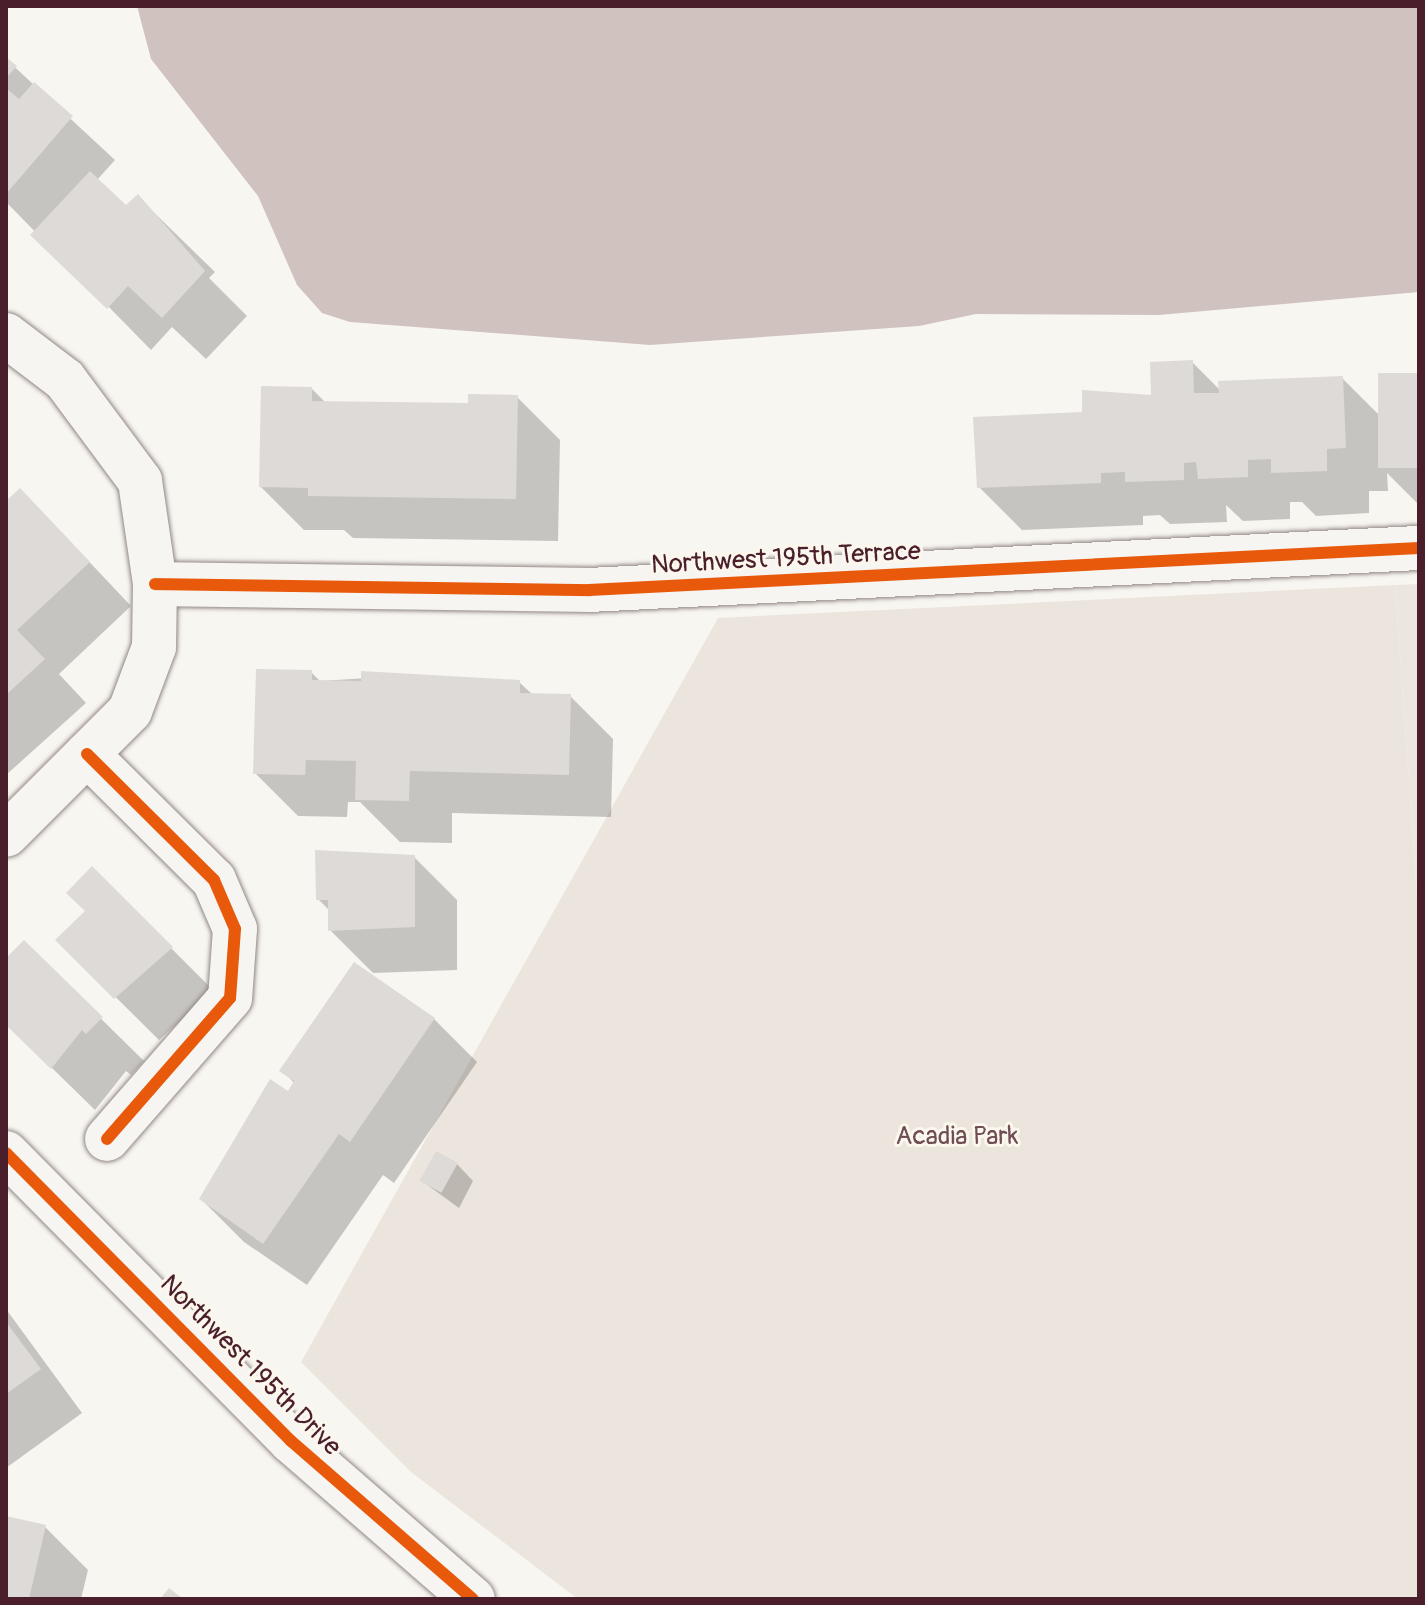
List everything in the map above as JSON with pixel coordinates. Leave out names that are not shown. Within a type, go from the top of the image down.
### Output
[{"type":"street","points":[[6,335],[65,380],[140,481],[155,584],[154,647],[130,711],[6,835]]},
{"type":"street","name":"Northwest 195th Terrace","points":[[155,584],[589,590],[1419,548]]},
{"type":"street","points":[[87,754],[214,880],[235,929],[230,998],[107,1139]]},
{"type":"street","name":"Northwest 195th Drive","points":[[6,1153],[291,1441],[473,1599]]},
{"type":"shaded area","points":[[137,6],[1419,6],[1419,292],[1159,315],[976,314],[919,326],[650,345],[350,322],[322,313],[297,285],[258,196],[151,59]]},
{"type":"shaded area","points":[[1419,584],[1419,923],[1395,585]]},
{"type":"green space","name":"Acadia Park","points":[[1395,585],[1419,923],[1419,1599],[578,1599],[411,1472],[301,1362],[718,618]]},
{"type":"building","points":[[6,57],[17,66],[6,78]]},
{"type":"building","points":[[34,82],[73,116],[6,194],[6,88],[19,99]]},
{"type":"building","points":[[90,171],[126,205],[138,194],[205,271],[162,318],[128,286],[107,309],[30,235]]},
{"type":"building","points":[[1193,360],[1194,393],[1219,393],[1218,381],[1343,376],[1346,448],[1327,449],[1327,471],[1271,473],[1271,459],[1248,460],[1248,477],[1198,479],[1196,462],[1184,463],[1184,480],[1125,482],[1125,472],[1101,473],[1101,483],[977,488],[973,417],[1082,412],[1082,390],[1151,395],[1150,362]]},
{"type":"building","points":[[1378,373],[1419,373],[1419,468],[1378,468]]},
{"type":"building","points":[[261,386],[312,387],[312,401],[468,403],[468,394],[518,395],[516,499],[308,496],[308,488],[259,487]]},
{"type":"building","points":[[20,488],[90,562],[17,630],[45,659],[6,695],[6,501]]},
{"type":"building","points":[[256,669],[312,670],[312,680],[361,681],[361,671],[520,680],[520,693],[571,694],[569,775],[410,771],[409,801],[355,800],[356,761],[306,760],[305,775],[253,774]]},
{"type":"building","points":[[315,850],[415,855],[415,927],[328,931],[328,900],[316,900]]},
{"type":"building","points":[[92,866],[173,947],[114,999],[55,940],[85,911],[66,893]]},
{"type":"building","points":[[24,940],[103,1017],[86,1034],[82,1030],[51,1069],[6,1025],[6,958]]},
{"type":"building","points":[[354,962],[435,1018],[350,1142],[339,1134],[263,1244],[199,1199],[270,1079],[288,1091],[294,1081],[279,1071]]},
{"type":"building","points":[[436,1151],[458,1163],[441,1193],[420,1181]]},
{"type":"building","points":[[6,1322],[41,1369],[6,1394]]},
{"type":"building","points":[[6,1516],[46,1525],[29,1599],[6,1599]]},
{"type":"building","points":[[169,1588],[183,1599],[160,1599]]},
{"type":"cycle path","points":[[155,584],[589,590],[1419,548]]},
{"type":"cycle path","points":[[87,754],[214,880],[235,929],[230,998],[107,1139]]},
{"type":"cycle path","points":[[6,1153],[291,1441],[473,1599]]}]
